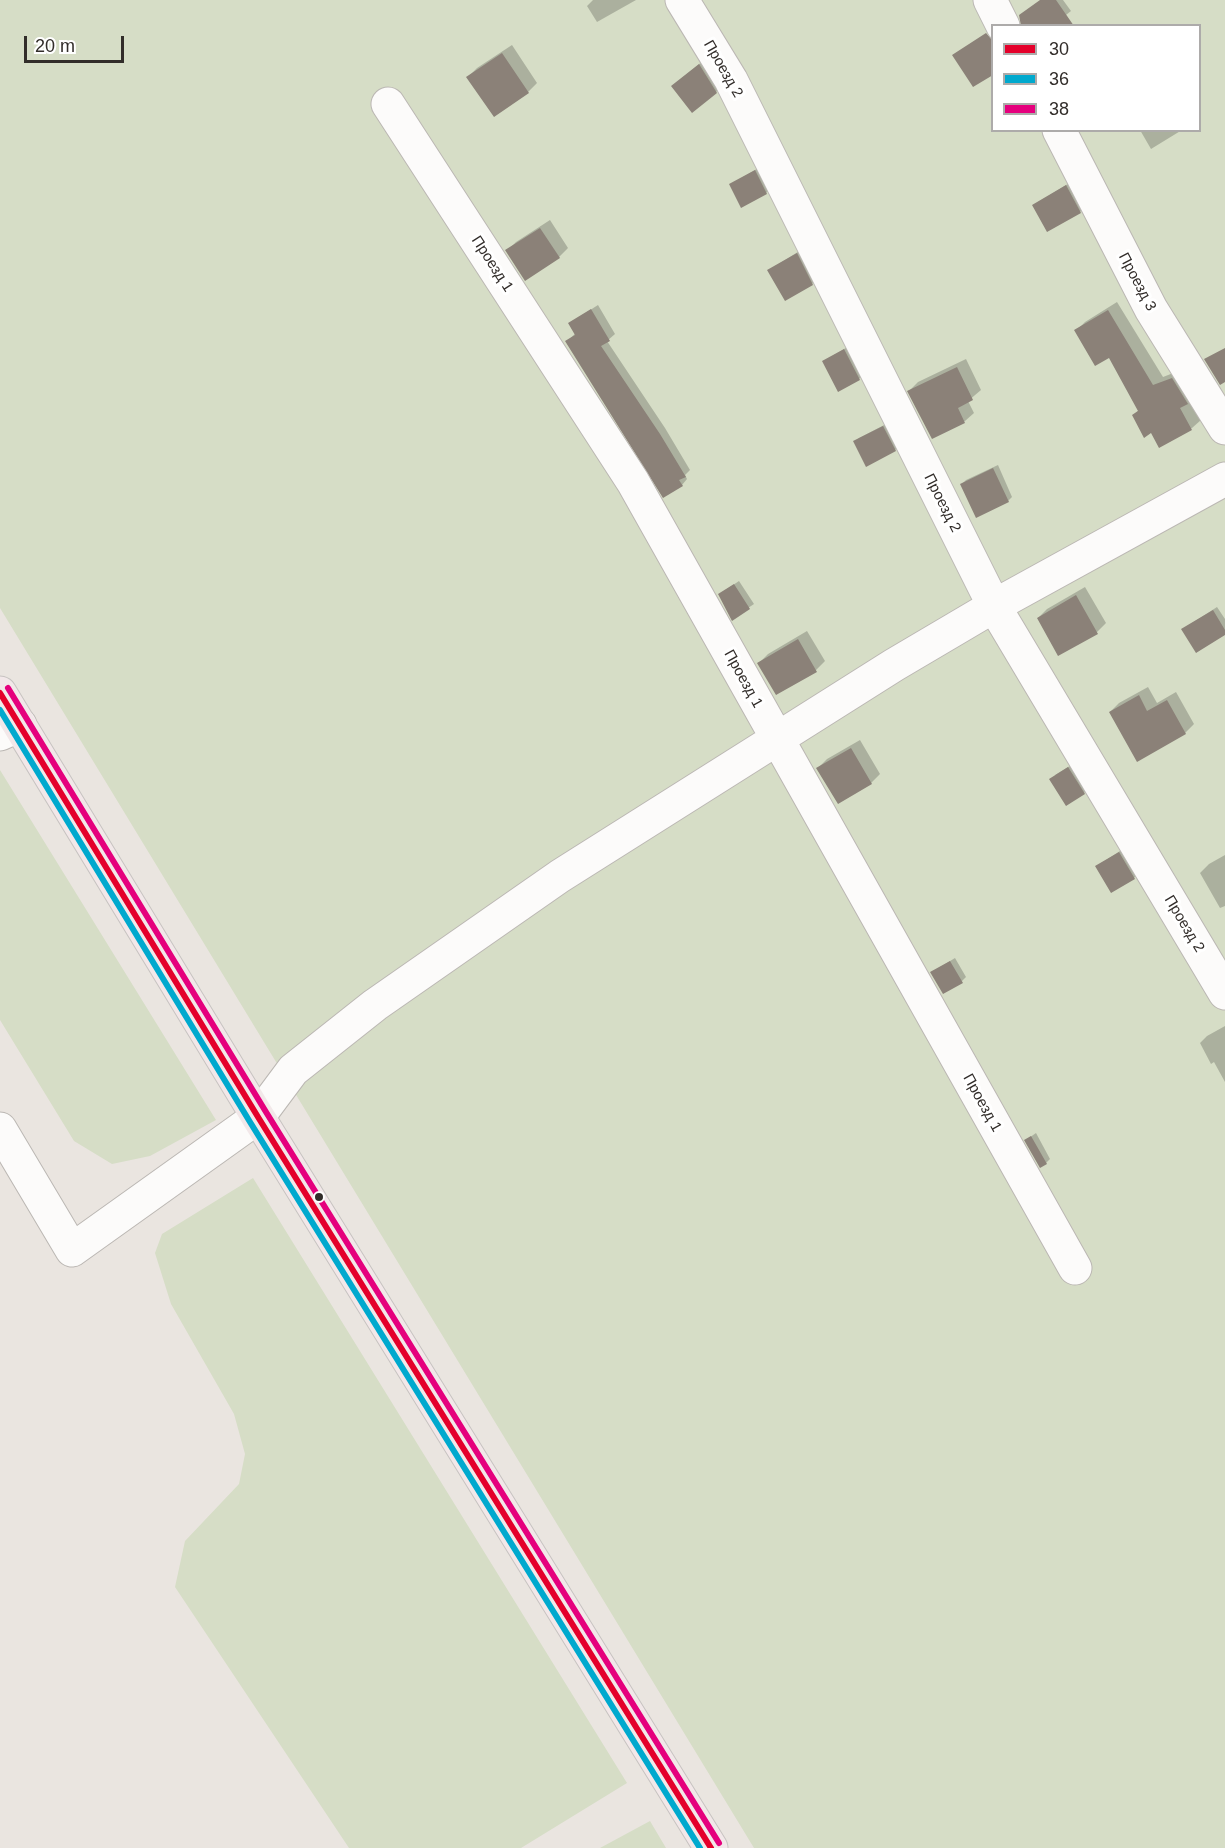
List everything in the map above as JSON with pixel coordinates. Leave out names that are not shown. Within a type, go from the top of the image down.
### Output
[{"type":"main road","points":[[0,693],[10,730],[258,1117],[711,1848]]},
{"type":"street","name":"Проезд 2","points":[[682,0],[736,91],[994,606],[1225,993]]},
{"type":"street","points":[[990,0],[1003,24]]},
{"type":"street","name":"Проезд 1","points":[[388,104],[633,482],[1075,1268]]},
{"type":"street","name":"Проезд 3","points":[[1060,132],[1151,309],[1225,428]]},
{"type":"street","points":[[4,1144],[72,1250],[258,1117],[293,1071],[375,1005],[560,876],[894,665],[994,606],[1225,479]]},
{"type":"green space","points":[[0,0],[1225,0],[1225,1848],[754,1848],[0,608]]},
{"type":"green space","points":[[0,770],[216,1120],[150,1156],[112,1164],[74,1141],[0,1020]]},
{"type":"green space","points":[[253,1178],[627,1783],[521,1848],[349,1848],[175,1587],[185,1541],[239,1484],[245,1454],[234,1414],[171,1304],[155,1253],[162,1234]]},
{"type":"green space","points":[[650,1821],[666,1848],[600,1848]]},
{"type":"building","points":[[1040,0],[1056,0],[1073,24],[1021,24],[1019,15]]},
{"type":"building","points":[[986,33],[991,39],[991,76],[973,87],[952,55]]},
{"type":"building","points":[[502,53],[529,93],[494,117],[466,77]]},
{"type":"building","points":[[699,64],[717,93],[692,113],[671,86]]},
{"type":"building","points":[[755,170],[767,194],[741,208],[729,184]]},
{"type":"building","points":[[1066,185],[1081,213],[1047,232],[1032,205]]},
{"type":"building","points":[[540,228],[560,258],[525,281],[505,250]]},
{"type":"building","points":[[797,253],[813,285],[785,301],[767,270]]},
{"type":"building","points":[[591,309],[610,341],[601,346],[686,477],[679,480],[683,486],[663,498],[565,341],[575,335],[568,323]]},
{"type":"building","points":[[1108,310],[1153,385],[1172,378],[1188,404],[1180,408],[1192,430],[1159,448],[1151,433],[1144,438],[1132,415],[1138,411],[1109,358],[1095,366],[1074,330]]},
{"type":"building","points":[[1225,348],[1225,382],[1220,385],[1204,359]]},
{"type":"building","points":[[844,349],[860,380],[838,392],[822,361]]},
{"type":"building","points":[[957,367],[973,400],[958,408],[965,423],[932,439],[907,391]]},
{"type":"building","points":[[883,426],[896,451],[866,467],[853,441]]},
{"type":"building","points":[[993,468],[1009,502],[976,518],[960,484]]},
{"type":"building","points":[[734,584],[750,609],[732,621],[718,594]]},
{"type":"building","points":[[1076,595],[1098,634],[1058,656],[1037,618]]},
{"type":"building","points":[[1213,610],[1225,630],[1225,635],[1196,653],[1181,629]]},
{"type":"building","points":[[798,639],[817,672],[776,695],[757,663]]},
{"type":"building","points":[[1139,695],[1147,711],[1167,700],[1186,734],[1137,762],[1109,712]]},
{"type":"building","points":[[851,748],[872,784],[838,804],[816,768]]},
{"type":"building","points":[[1068,767],[1085,794],[1066,806],[1049,779]]},
{"type":"building","points":[[1119,852],[1135,879],[1111,893],[1095,866]]},
{"type":"building","points":[[950,961],[963,983],[943,994],[930,972]]},
{"type":"building","points":[[1031,1136],[1047,1164],[1040,1168],[1024,1140]]},
{"type":"transit line","name":"38","points":[[8,688],[266,1112],[719,1843]]},
{"type":"transit line","name":"30","points":[[0,693],[258,1117],[711,1848]]},
{"type":"transit line","name":"36","points":[[0,710],[250,1122],[700,1848]]}]
